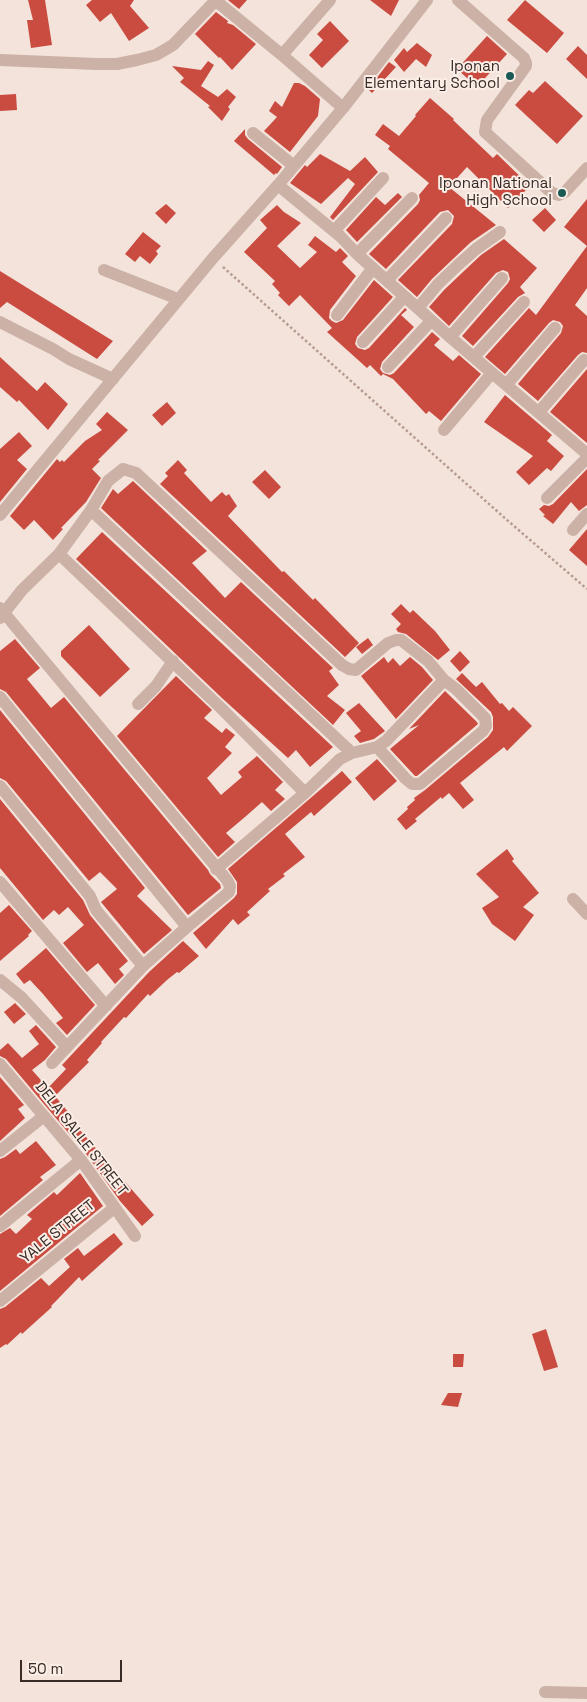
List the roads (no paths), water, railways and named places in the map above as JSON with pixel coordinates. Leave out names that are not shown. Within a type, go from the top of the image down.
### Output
[{"type":"street","points":[[0,60],[117,64],[156,55],[174,44],[216,0],[343,108]]},
{"type":"street","points":[[282,55],[330,0]]},
{"type":"street","points":[[0,515],[178,299],[343,108],[427,0]]},
{"type":"street","points":[[458,0],[524,58],[526,63],[526,66],[487,120],[485,132],[552,193],[559,195],[565,192],[587,168]]},
{"type":"street","points":[[253,133],[294,166]]},
{"type":"street","points":[[334,231],[383,178]]},
{"type":"street","points":[[278,185],[334,231],[431,321],[587,454]]},
{"type":"street","points":[[357,254],[412,198]]},
{"type":"street","points":[[387,280],[446,218]]},
{"type":"street","points":[[418,308],[438,284],[458,265],[500,232]]},
{"type":"street","points":[[338,315],[373,268]]},
{"type":"street","points":[[104,270],[178,299]]},
{"type":"street","points":[[450,337],[502,278]]},
{"type":"street","points":[[363,342],[404,297]]},
{"type":"street","points":[[474,357],[524,302]]},
{"type":"street","points":[[388,367],[431,321]]},
{"type":"street","points":[[0,322],[69,359],[113,379]]},
{"type":"street","points":[[507,384],[555,328]]},
{"type":"street","points":[[540,412],[584,360]]},
{"type":"street","points":[[444,430],[492,373]]},
{"type":"street","points":[[547,498],[587,458]]},
{"type":"street","points":[[52,1063],[143,966],[229,892],[230,886],[227,880],[2,613],[22,590],[59,554],[91,510],[108,481],[122,469],[136,473],[342,665],[356,670],[388,643],[401,640],[428,661],[444,680],[456,689],[485,718],[486,726],[482,731],[420,784],[412,784],[406,780],[377,747]]},
{"type":"street","points":[[91,510],[352,753]]},
{"type":"street","points":[[573,530],[587,514]]},
{"type":"street","points":[[59,554],[258,744],[304,793]]},
{"type":"street","points":[[138,704],[156,686],[173,662]]},
{"type":"street","points":[[216,869],[304,793],[340,759],[352,753],[377,747],[444,680]]},
{"type":"street","points":[[0,697],[187,927]]},
{"type":"street","points":[[0,786],[90,896],[96,910],[143,966]]},
{"type":"street","points":[[0,882],[106,1006]]},
{"type":"street","points":[[573,899],[587,914]]},
{"type":"street","points":[[0,980],[22,998],[68,1047]]},
{"type":"street","name":"DELA SALLE STREET","points":[[0,1064],[81,1160],[135,1236]]},
{"type":"street","points":[[0,1151],[44,1116]]},
{"type":"street","points":[[0,1226],[81,1160]]},
{"type":"street","name":"YALE STREET","points":[[0,1301],[114,1208]]},
{"type":"street","points":[[545,1692],[587,1693]]},
{"type":"place","name":"Iponan Elementary School","points":[[510,76]]},
{"type":"place","name":"Iponan National High School","points":[[562,193]]}]
